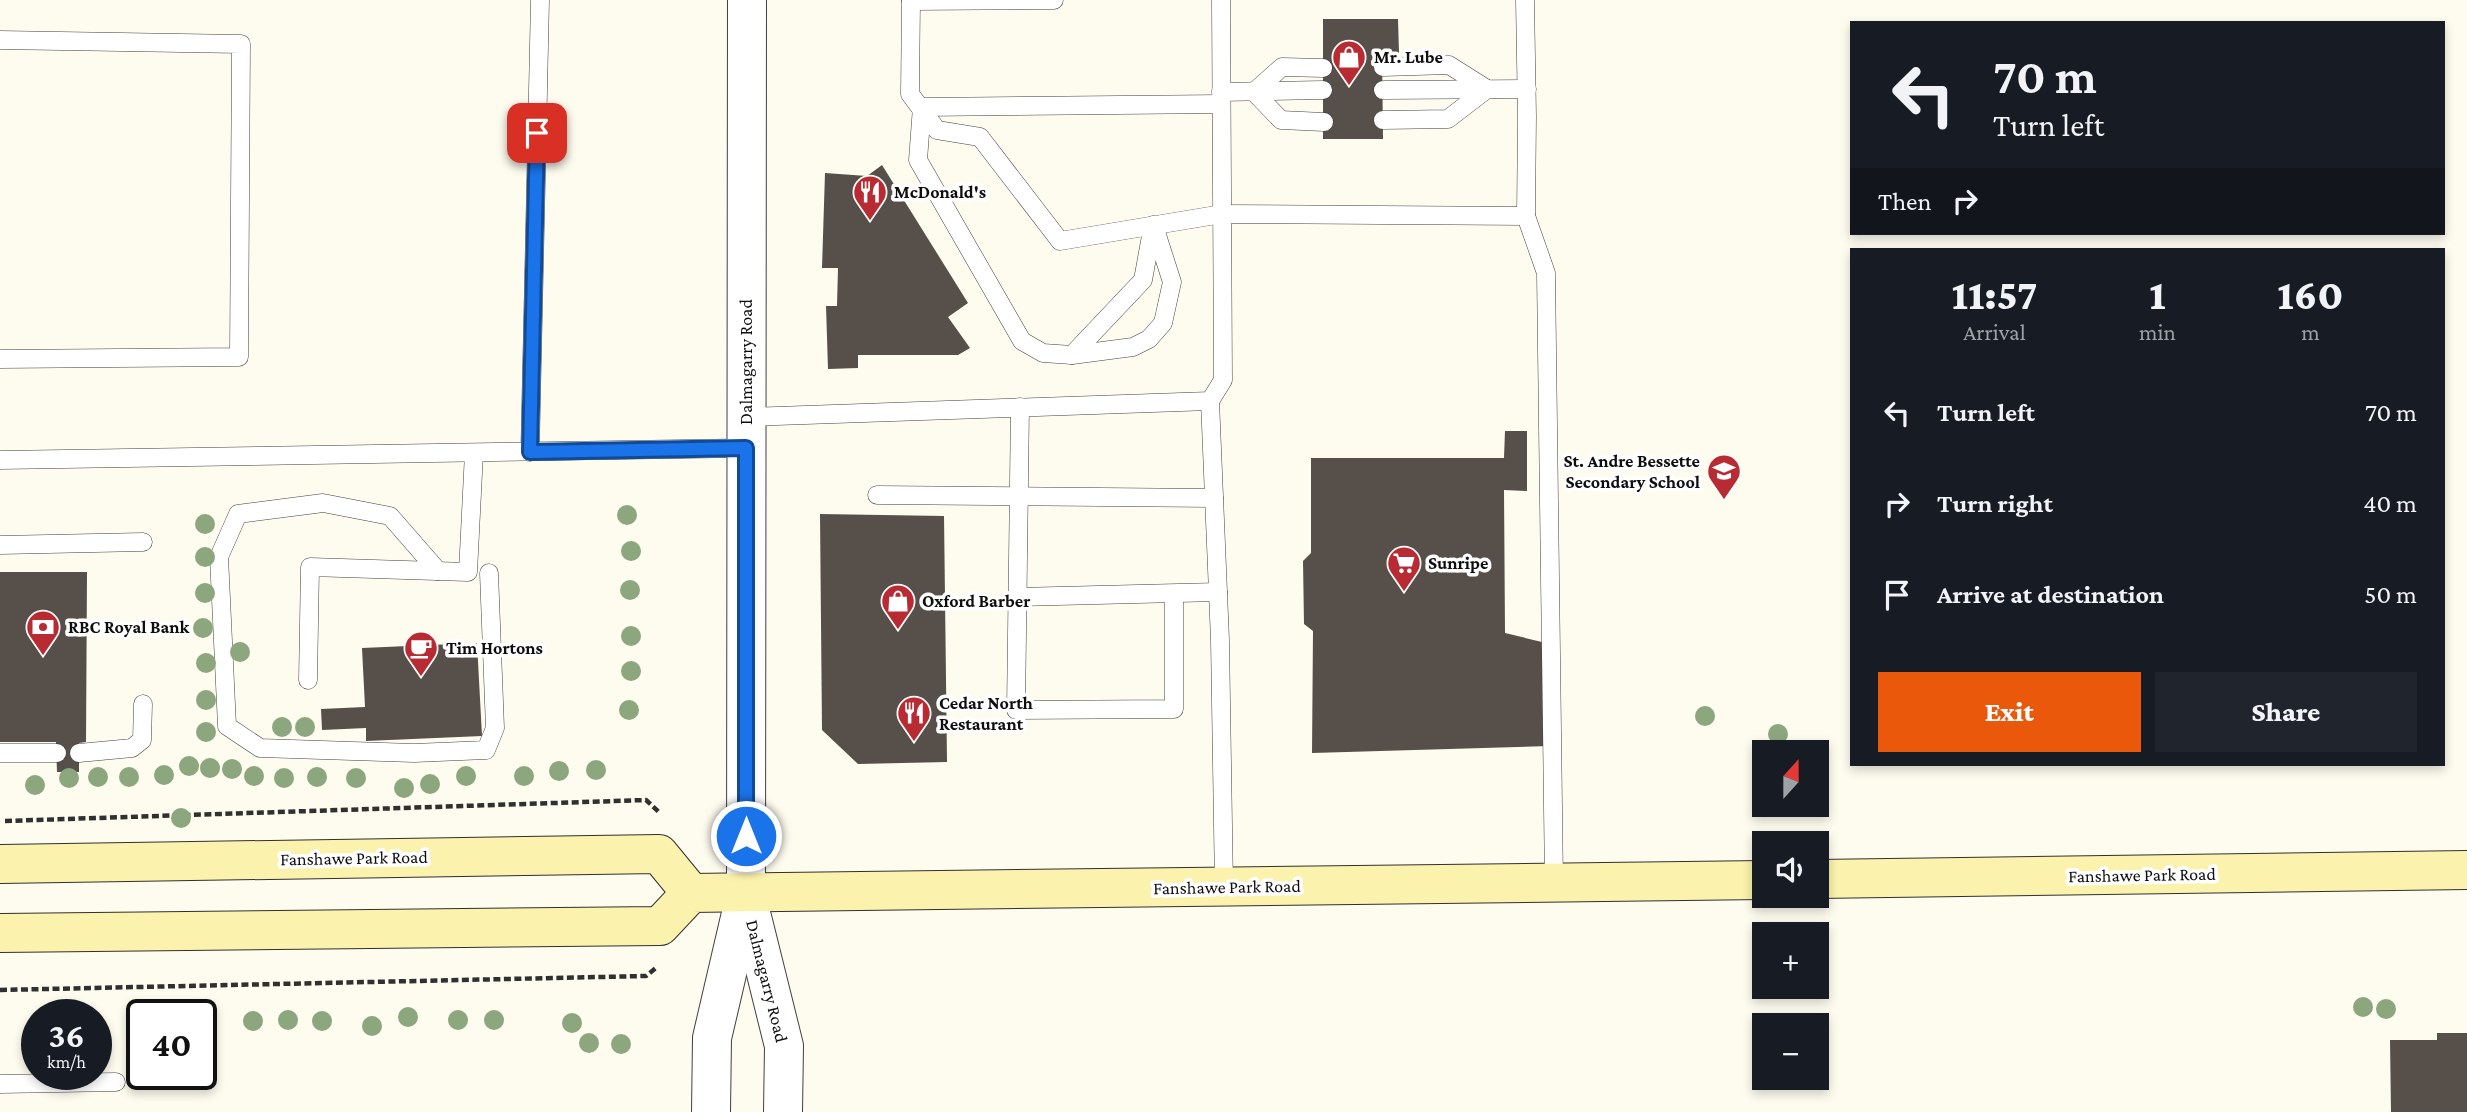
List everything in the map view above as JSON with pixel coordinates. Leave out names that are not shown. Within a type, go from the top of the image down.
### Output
[{"type":"main road","name":"Fanshawe Park Road","points":[[0,864],[659,854],[691,893],[1752,880]]},
{"type":"main road","name":"Fanshawe Park Road","points":[[1829,879],[2467,870]]},
{"type":"main road","points":[[0,933],[660,926],[691,893]]},
{"type":"street","name":"Dalmagarry Road","points":[[711,1112],[712,1038],[746,892],[747,0]]},
{"type":"street","name":"Dalmagarry Road","points":[[746,892],[784,1046],[783,1112]]},
{"type":"lane","points":[[530,452],[540,0]]},
{"type":"lane","points":[[1054,0],[911,0],[910,94],[937,130],[980,137],[1060,242],[1222,214],[1526,216]]},
{"type":"lane","points":[[1220,0],[1223,380],[1210,401],[1218,592],[1224,887]]},
{"type":"lane","points":[[1525,0],[1526,216],[1546,273],[1554,883]]},
{"type":"lane","points":[[0,40],[241,44],[239,357],[0,359]]},
{"type":"lane","points":[[1382,67],[1449,65],[1487,89]]},
{"type":"lane","points":[[1254,92],[1282,67],[1323,68]]},
{"type":"lane","points":[[1383,120],[1448,119],[1487,89]]},
{"type":"lane","points":[[1383,90],[1527,89]]},
{"type":"lane","points":[[922,107],[1221,98],[1254,92],[1323,90]]},
{"type":"lane","points":[[1254,92],[1281,120],[1324,122]]},
{"type":"lane","points":[[922,107],[918,160],[1022,341],[1043,353],[1072,355],[1133,347],[1149,339],[1163,323],[1172,282],[1153,225]]},
{"type":"lane","points":[[1072,355],[1143,280],[1153,225]]},
{"type":"lane","points":[[0,460],[530,452],[1020,407],[1210,401]]},
{"type":"lane","points":[[1020,407],[1016,710],[1174,709],[1174,594]]},
{"type":"lane","points":[[308,680],[310,567],[468,572],[474,453]]},
{"type":"lane","points":[[877,495],[1214,498]]},
{"type":"lane","points":[[438,571],[390,516],[323,503],[238,514],[219,557],[227,726],[260,748],[414,753],[486,750],[495,728],[489,573]]},
{"type":"lane","points":[[0,545],[143,542]]},
{"type":"lane","points":[[1017,597],[1218,592]]},
{"type":"lane","points":[[79,753],[132,748],[142,740],[143,704]]},
{"type":"lane","points":[[0,753],[57,752]]},
{"type":"lane","points":[[0,1084],[117,1082]]},
{"type":"path","points":[[0,990],[646,976]]},
{"type":"building","points":[[1323,19],[1398,19],[1399,53],[1382,53],[1383,139],[1323,139]]},
{"type":"building","name":"McDonald's","points":[[882,165],[968,303],[948,317],[970,348],[958,355],[858,355],[858,368],[828,369],[826,306],[837,306],[838,268],[822,268],[825,173],[867,176]]},
{"type":"building","name":"Sunripe","points":[[1505,431],[1527,431],[1527,491],[1504,490],[1505,633],[1546,643],[1549,746],[1312,753],[1313,631],[1304,624],[1303,561],[1311,553],[1311,458],[1504,458]]},
{"type":"building","points":[[820,514],[944,516],[947,762],[858,764],[822,730]]},
{"type":"building","name":"RBC Royal Bank","points":[[0,572],[87,572],[86,742],[79,743],[79,772],[57,772],[56,742],[0,742]]},
{"type":"building","name":"Tim Hortons","points":[[477,643],[482,736],[366,741],[366,728],[322,730],[321,709],[365,707],[362,648]]},
{"type":"building","points":[[2437,1033],[2467,1033],[2467,1112],[2391,1112],[2390,1040],[2437,1040]]},
{"type":"place","name":"Mr. Lube","points":[[1349,87]]},
{"type":"place","name":"McDonald's","points":[[870,222]]},
{"type":"place","name":"St. Andre Bessette Secondary School","points":[[1724,501]]},
{"type":"place","name":"Sunripe","points":[[1404,593]]},
{"type":"place","name":"Oxford Barber","points":[[898,631]]},
{"type":"place","name":"RBC Royal Bank","points":[[43,657]]},
{"type":"place","name":"Tim Hortons","points":[[421,678]]},
{"type":"place","name":"Cedar North Restaurant","points":[[914,743]]},
{"type":"route","points":[[537,133],[530,452],[746,448],[746,836]]}]
